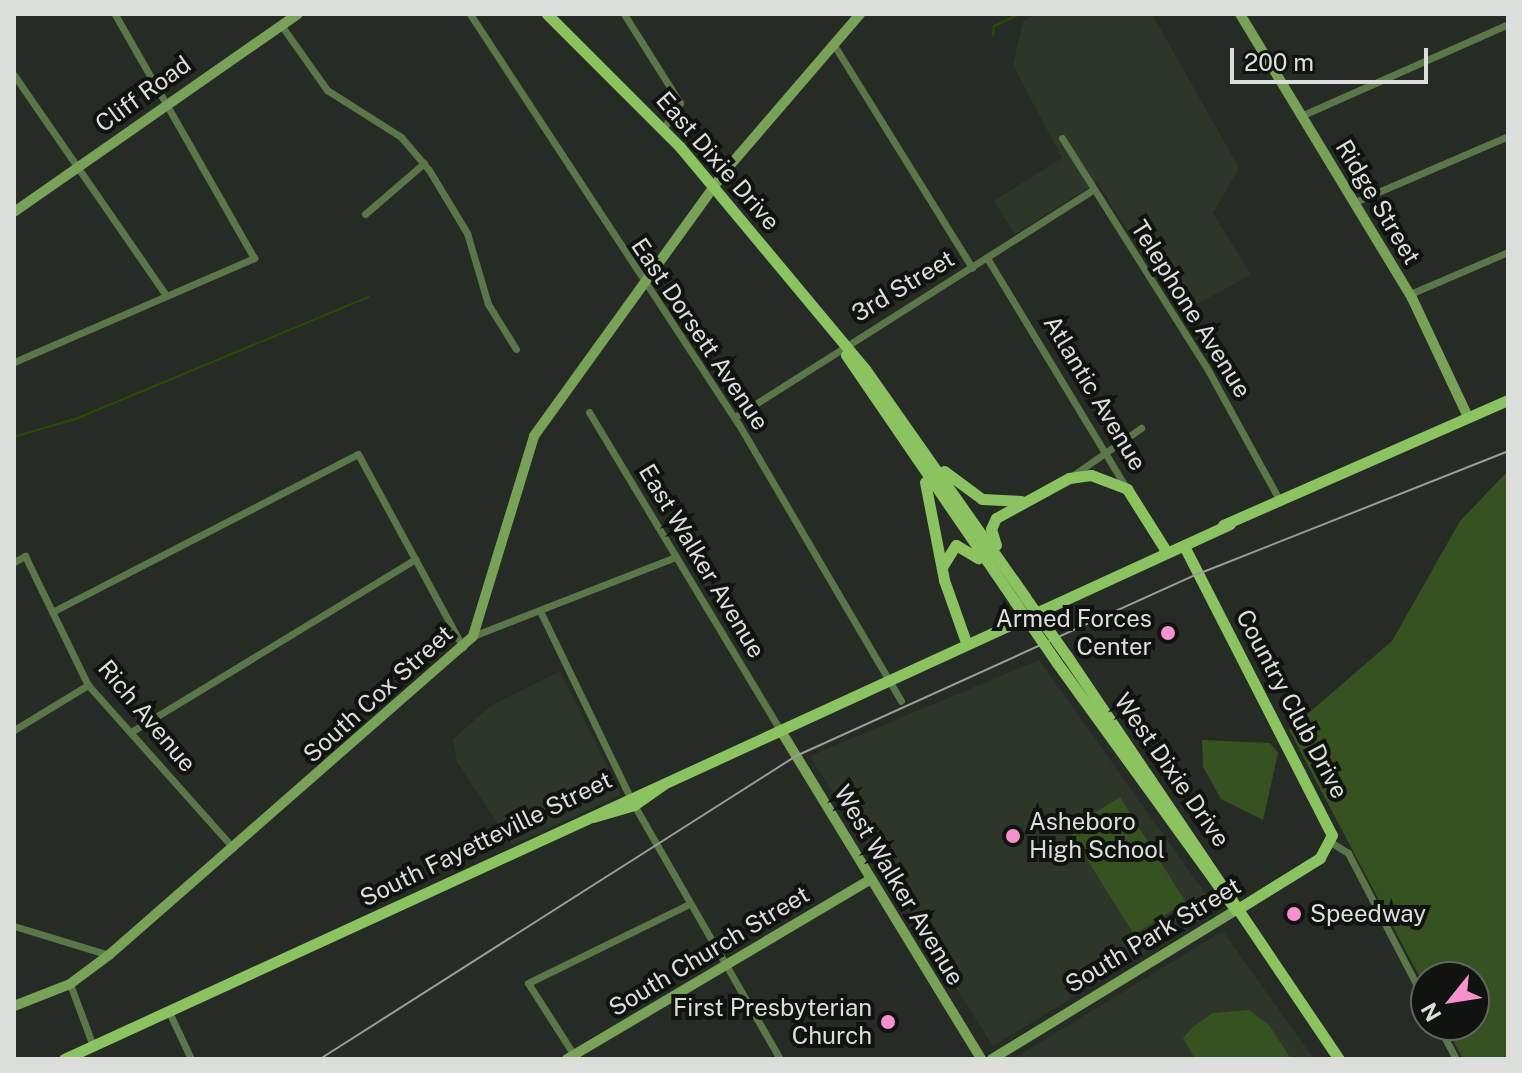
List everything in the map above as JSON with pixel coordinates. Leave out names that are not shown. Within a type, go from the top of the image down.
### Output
[{"type":"main road","name":"Cliff Road","points":[[14,212],[168,100],[298,14]]},
{"type":"main road","name":"East Dixie Drive","points":[[547,14],[663,129],[714,187],[924,451],[1008,572],[1020,600]]},
{"type":"main road","name":"South Cox Street","points":[[14,1006],[70,984],[109,955],[473,636],[534,436],[714,187],[860,14]]},
{"type":"main road","name":"Ridge Street","points":[[1240,14],[1410,294],[1468,417]]},
{"type":"main road","name":"East Dixie Drive","points":[[842,347],[994,571],[1020,600],[1062,659]]},
{"type":"main road","points":[[1127,573],[1166,551],[1281,503],[1508,400]]},
{"type":"main road","points":[[924,451],[982,499],[1026,500]]},
{"type":"main road","points":[[918,463],[935,510],[942,568],[966,642]]},
{"type":"main road","points":[[1008,572],[991,524],[1026,500],[1069,478],[1100,476],[1127,489]]},
{"type":"main road","name":"Atlantic Avenue","points":[[1127,489],[1166,551]]},
{"type":"main road","points":[[781,731],[1185,548],[1230,524]]},
{"type":"main road","points":[[942,568],[950,548],[962,545],[994,571]]},
{"type":"main road","name":"Country Club Drive","points":[[1185,548],[1324,810],[1332,843]]},
{"type":"main road","points":[[929,663],[966,642],[1054,607]]},
{"type":"main road","name":"West Dixie Drive","points":[[1062,659],[1339,1059]]},
{"type":"main road","name":"South Fayetteville Street","points":[[64,1059],[781,731]]},
{"type":"main road","name":"West Walker Avenue","points":[[781,731],[981,1059]]},
{"type":"main road","name":"South Park Street","points":[[992,1059],[1320,858],[1332,843]]},
{"type":"main road","name":"South Church Street","points":[[571,1057],[871,879]]},
{"type":"street","points":[[14,362],[254,258],[168,100],[115,14]]},
{"type":"street","name":"East Dorsett Avenue","points":[[470,14],[642,285],[735,417],[901,701]]},
{"type":"street","points":[[624,14],[680,103],[663,129]]},
{"type":"street","points":[[1303,115],[1508,24]]},
{"type":"street","points":[[281,25],[327,90],[401,137],[424,163],[467,233],[488,304],[516,349]]},
{"type":"street","points":[[834,45],[972,268]]},
{"type":"street","points":[[14,75],[74,169],[166,295]]},
{"type":"street","points":[[1355,202],[1508,136]]},
{"type":"street","name":"Telephone Avenue","points":[[1062,138],[1208,370],[1281,503]]},
{"type":"street","points":[[365,214],[424,163]]},
{"type":"street","name":"3rd Street","points":[[735,417],[1093,190]]},
{"type":"street","points":[[1410,294],[1508,252]]},
{"type":"street","name":"Atlantic Avenue","points":[[987,258],[1127,489]]},
{"type":"street","name":"East Walker Avenue","points":[[589,412],[781,731]]},
{"type":"street","points":[[1069,478],[1141,428]]},
{"type":"street","points":[[52,612],[358,454],[463,647]]},
{"type":"street","name":"Rich Avenue","points":[[14,562],[25,556],[88,685],[233,848]]},
{"type":"street","points":[[473,636],[541,613],[676,557]]},
{"type":"street","points":[[131,732],[415,559]]},
{"type":"street","points":[[541,613],[687,905],[780,1059]]},
{"type":"street","points":[[14,730],[88,685]]},
{"type":"street","name":"Country Club Drive","points":[[1332,843],[1348,853],[1410,972]]},
{"type":"street","points":[[571,1057],[528,983],[687,905]]},
{"type":"street","points":[[14,926],[109,955]]},
{"type":"street","points":[[70,984],[93,1046]]},
{"type":"street","points":[[169,1012],[191,1059]]},
{"type":"street","points":[[1446,1041],[1456,1059]]},
{"type":"shaded area","points":[[1036,14],[1152,14],[1239,168],[1213,213],[1251,275],[1180,313],[1097,182],[1015,234],[994,201],[1062,158],[1013,65],[1023,22]]},
{"type":"shaded area","name":"Asheboro High School","points":[[1039,660],[1212,903],[1211,913],[993,1046],[810,756]]},
{"type":"shaded area","points":[[560,671],[621,795],[512,845],[457,762],[453,739],[492,705]]},
{"type":"shaded area","points":[[1224,933],[1314,1059],[1013,1059],[1218,934]]},
{"type":"green space","points":[[1508,471],[1508,1059],[1463,1059],[1453,1041],[1490,1041],[1490,961],[1411,961],[1289,730],[1392,641],[1460,521]]},
{"type":"green space","points":[[1202,740],[1270,743],[1278,753],[1263,820],[1221,799],[1203,767]]},
{"type":"green space","points":[[1120,797],[1186,902],[1134,934],[1068,829]]},
{"type":"green space","points":[[1249,1010],[1269,1025],[1291,1059],[1195,1059],[1183,1038],[1193,1027],[1213,1013]]},
{"type":"waterway","points":[[993,35],[994,26],[1020,14]]},
{"type":"waterway","points":[[14,437],[78,418],[369,297]]},
{"type":"railway","points":[[320,1059],[796,756],[1198,574],[1508,451]]},
{"type":"place","name":"Armed Forces Center","points":[[1168,633]]},
{"type":"place","name":"Asheboro High School","points":[[1013,836]]},
{"type":"place","name":"Speedway","points":[[1294,914]]},
{"type":"place","name":"First Presbyterian Church","points":[[888,1022]]}]
